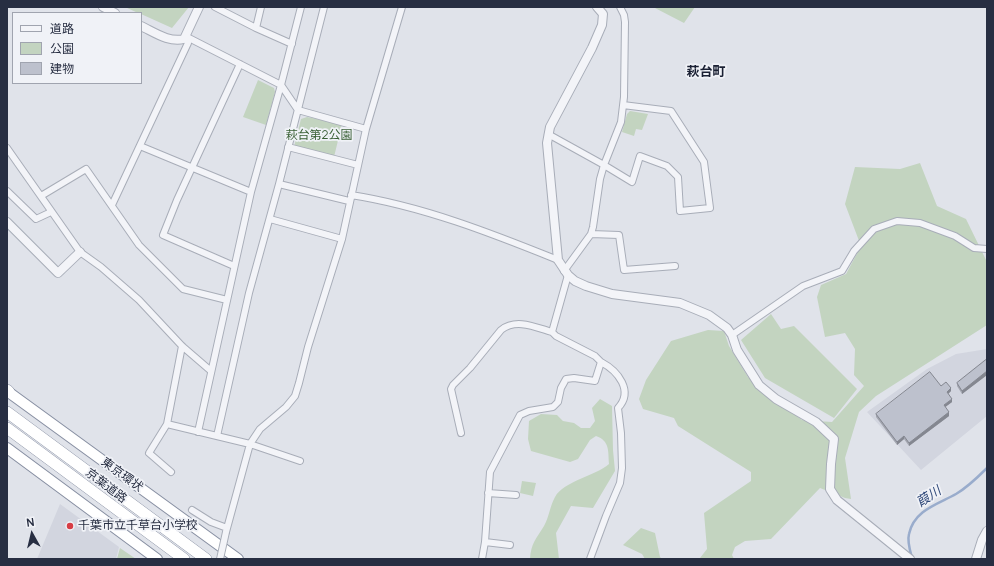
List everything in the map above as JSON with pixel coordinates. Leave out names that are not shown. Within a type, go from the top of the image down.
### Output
[{"type":"highway","name":"東京環状","points":[[8,391],[235,557]]},
{"type":"highway","name":"京葉道路","points":[[7,412],[206,559]]},
{"type":"highway","name":"京葉道路","points":[[7,428],[184,559]]},
{"type":"highway","points":[[7,448],[157,559]]},
{"type":"street","points":[[103,7],[113,12]]},
{"type":"street","points":[[142,26],[169,40],[176,41],[184,39],[199,7]]},
{"type":"street","points":[[215,7],[292,44]]},
{"type":"street","points":[[256,28],[261,7]]},
{"type":"street","points":[[198,432],[251,192],[301,7]]},
{"type":"street","points":[[216,436],[249,293],[270,220],[324,7]]},
{"type":"street","points":[[220,559],[250,444],[260,430],[286,407],[295,396],[342,239],[366,129],[402,7]]},
{"type":"street","points":[[597,7],[603,11],[602,25],[595,42],[550,127],[548,134],[547,142],[558,260],[566,273],[575,281],[586,286],[612,294],[680,303],[709,315],[727,328],[759,385],[776,399],[816,422],[834,439],[830,489],[837,500],[910,559]]},
{"type":"street","points":[[552,332],[566,273],[591,234],[600,179],[621,122],[623,105],[625,22],[624,15],[620,7]]},
{"type":"street","points":[[185,36],[281,85],[298,110],[366,129]]},
{"type":"street","points":[[112,205],[188,44],[185,36]]},
{"type":"street","points":[[234,266],[163,235],[192,167],[240,64]]},
{"type":"street","points":[[548,134],[632,182],[640,156],[667,166],[678,177],[680,211],[710,208],[704,162],[671,111],[623,105]]},
{"type":"street","points":[[140,146],[251,192]]},
{"type":"street","points":[[288,147],[358,165]]},
{"type":"street","points":[[7,148],[80,252],[140,300],[182,346],[211,371]]},
{"type":"street","points":[[41,196],[86,169],[139,245],[183,289],[227,300]]},
{"type":"street","points":[[279,184],[350,198],[377,199],[423,211],[499,236],[558,260]]},
{"type":"street","points":[[7,191],[36,219],[51,212]]},
{"type":"street","points":[[270,220],[342,239]]},
{"type":"street","points":[[732,335],[804,286],[842,270],[854,251],[874,229],[897,221],[920,223],[955,236],[974,248],[987,249]]},
{"type":"street","points":[[7,222],[58,272],[80,252]]},
{"type":"street","points":[[591,234],[619,235],[624,270],[675,266]]},
{"type":"street","points":[[461,433],[451,389],[506,326],[519,324],[552,332],[556,336],[595,356],[615,372],[625,390],[625,396],[618,408],[621,432],[622,468],[620,483],[590,559]]},
{"type":"street","points":[[171,472],[149,453],[167,424],[182,346]]},
{"type":"street","points":[[482,559],[485,542],[490,472],[520,415],[529,411],[553,406],[558,402],[561,388],[566,379],[574,378],[595,381],[601,362]]},
{"type":"street","points":[[167,424],[250,444],[300,461]]},
{"type":"street","points":[[488,493],[516,495]]},
{"type":"street","points":[[192,510],[227,530]]},
{"type":"street","points":[[976,559],[982,540],[987,531]]},
{"type":"street","points":[[485,542],[510,545]]},
{"type":"street","points":[[235,557],[246,559]]},
{"type":"shaded area","points":[[987,349],[987,416],[921,470],[867,412],[927,369],[956,354]]},
{"type":"shaded area","name":"千葉市立千草台小学校","points":[[60,504],[119,547],[116,559],[37,559]]},
{"type":"green space","points":[[125,7],[189,7],[172,28],[142,14],[142,12],[136,12]]},
{"type":"green space","points":[[653,7],[695,7],[684,23]]},
{"type":"green space","points":[[258,80],[274,88],[275,92],[266,125],[243,117]]},
{"type":"green space","points":[[630,111],[648,114],[642,130],[636,129],[634,136],[622,132],[627,114]]},
{"type":"green space","name":"萩台第2公園","points":[[307,117],[342,124],[334,157],[294,147],[301,119]]},
{"type":"green space","points":[[920,163],[937,206],[966,219],[987,262],[987,325],[876,396],[859,412],[845,458],[851,499],[820,488],[771,539],[745,541],[735,547],[732,555],[734,559],[698,559],[707,549],[704,513],[751,481],[751,472],[678,426],[674,418],[643,409],[639,399],[646,380],[671,341],[708,330],[724,331],[729,346],[748,377],[802,420],[832,422],[864,386],[854,375],[855,349],[845,333],[825,337],[817,297],[821,285],[846,274],[861,246],[845,204],[855,167],[900,169]]},
{"type":"green space","points":[[771,314],[781,329],[794,326],[857,389],[834,418],[765,378],[741,340]]},
{"type":"green space","points":[[600,399],[612,406],[615,471],[593,508],[571,506],[556,533],[559,559],[530,559],[533,545],[544,526],[553,500],[559,491],[609,464],[606,444],[601,438],[596,436],[590,440],[578,459],[570,462],[531,451],[528,439],[529,421],[541,414],[557,415],[563,421],[574,423],[581,428],[590,428],[595,421],[592,408]]},
{"type":"green space","points":[[522,481],[536,483],[533,496],[520,493]]},
{"type":"green space","points":[[641,528],[655,533],[660,557],[662,559],[645,559],[642,554],[623,545]]},
{"type":"green space","points":[[120,548],[136,559],[117,559]]},
{"type":"building","points":[[987,359],[987,371],[962,391],[957,383]]},
{"type":"building","points":[[930,372],[941,386],[946,382],[951,388],[947,392],[952,399],[944,405],[949,412],[909,443],[904,436],[897,442],[876,414]]},
{"type":"waterway","name":"葭川","points":[[912,558],[908,537],[916,519],[921,513],[956,494],[976,479],[987,468]]},
{"type":"place","name":"千葉市立千草台小学校","points":[[70,526]]},
{"type":"district","name":"萩台町","points":[[706,72]]}]
